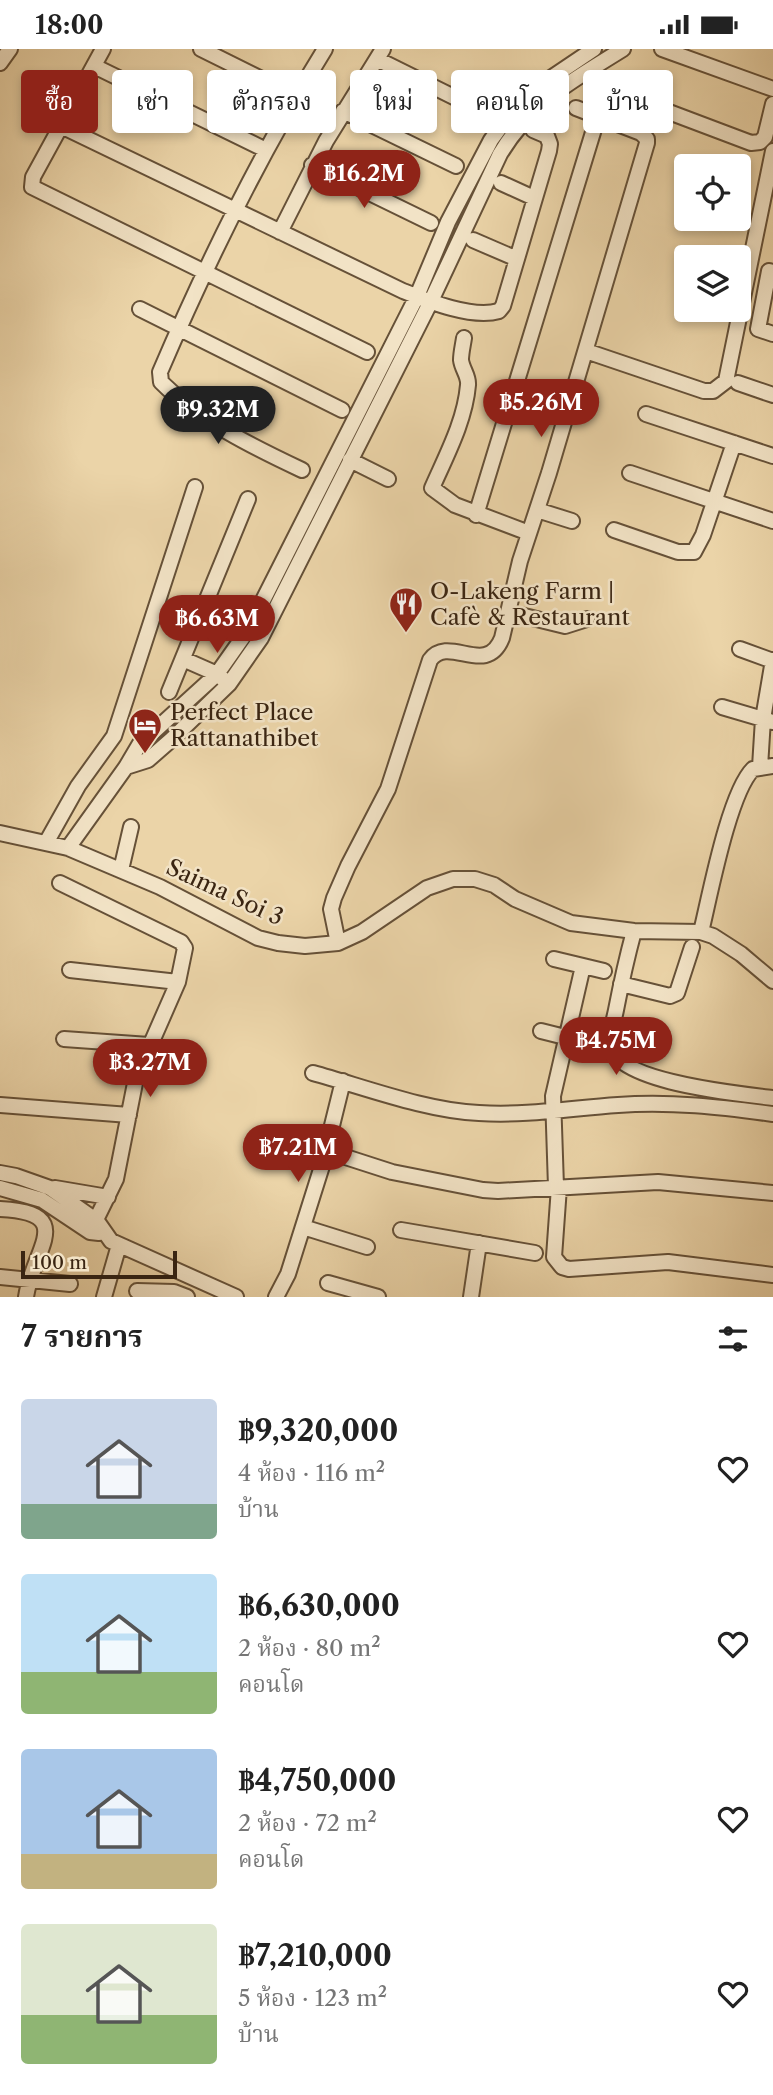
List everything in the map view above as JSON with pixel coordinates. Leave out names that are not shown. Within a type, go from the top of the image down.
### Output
[{"type":"street","points":[[0,63],[10,49]]},
{"type":"street","points":[[92,70],[103,49]]},
{"type":"street","points":[[201,49],[243,70]]},
{"type":"street","points":[[312,70],[325,49]]},
{"type":"street","points":[[569,70],[594,49]]},
{"type":"street","points":[[569,78],[623,49]]},
{"type":"street","points":[[662,49],[773,89]]},
{"type":"street","points":[[280,232],[312,165],[380,54],[451,94]]},
{"type":"street","points":[[94,66],[266,150]]},
{"type":"street","points":[[673,114],[751,143],[763,140],[773,104]]},
{"type":"street","points":[[576,108],[583,111]]},
{"type":"street","points":[[344,111],[456,166]]},
{"type":"street","points":[[57,133],[33,177],[32,187],[35,190],[367,352]]},
{"type":"street","points":[[75,133],[416,296],[476,313],[499,311],[503,306],[550,144],[547,136],[540,133]]},
{"type":"street","points":[[275,133],[234,210],[160,372],[161,382],[175,395],[232,434],[302,470]]},
{"type":"street","points":[[126,767],[148,759],[229,684],[261,638],[448,222],[497,133]]},
{"type":"street","points":[[330,484],[349,460],[431,301],[500,154],[513,133]]},
{"type":"street","points":[[476,515],[593,133]]},
{"type":"street","points":[[338,943],[331,909],[334,898],[388,789],[430,660],[434,654],[444,650],[479,656],[495,650],[502,638],[520,561],[648,143],[642,133]]},
{"type":"street","points":[[586,351],[704,391],[713,391],[726,381],[773,151]]},
{"type":"street","points":[[312,165],[431,223]]},
{"type":"street","points":[[501,183],[534,198]]},
{"type":"street","points":[[472,240],[517,259]]},
{"type":"street","points":[[773,272],[769,271],[758,330],[773,334]]},
{"type":"street","points":[[140,309],[342,410]]},
{"type":"street","points":[[464,338],[461,356],[468,378],[466,399],[432,488],[455,505],[528,535]]},
{"type":"street","points":[[738,383],[773,395]]},
{"type":"street","points":[[646,414],[773,456]]},
{"type":"street","points":[[614,530],[678,552],[695,552],[734,443]]},
{"type":"street","points":[[349,460],[388,479]]},
{"type":"street","points":[[630,473],[773,521]]},
{"type":"street","points":[[46,843],[78,786],[114,736],[195,487]]},
{"type":"street","points":[[169,692],[248,499]]},
{"type":"street","points":[[537,510],[572,521]]},
{"type":"street","points":[[68,848],[139,745],[217,674],[248,630],[310,525]]},
{"type":"street","points":[[509,612],[565,626],[587,619]]},
{"type":"street","points":[[701,932],[740,788],[753,769],[767,766],[773,660],[740,649]]},
{"type":"street","points":[[184,659],[217,674],[229,684]]},
{"type":"street","points":[[722,707],[768,718]]},
{"type":"street","points":[[121,870],[131,827]]},
{"type":"street","name":"Saima Soi 3","points":[[0,833],[68,848],[160,887],[258,938],[305,946],[338,943],[362,932],[427,888],[453,879],[475,879],[494,885],[535,909],[571,923],[634,931],[701,932],[713,936],[771,977]]},
{"type":"street","points":[[60,883],[181,941],[185,948],[178,982],[136,1078],[116,1179],[97,1229]]},
{"type":"street","points":[[634,931],[610,1043],[612,1051],[624,1062],[642,1072],[677,1085],[773,1098]]},
{"type":"street","points":[[621,984],[670,996],[677,993],[692,947]]},
{"type":"street","points":[[554,959],[604,971]]},
{"type":"street","points":[[583,966],[554,1096],[558,1187],[555,1257],[562,1267],[569,1269],[668,1262],[773,1275]]},
{"type":"street","points":[[69,970],[178,982]]},
{"type":"street","points":[[541,1031],[593,1044]]},
{"type":"street","points":[[64,1039],[149,1045]]},
{"type":"street","points":[[313,1073],[433,1106],[477,1113],[554,1112],[618,1105],[673,1103],[773,1114]]},
{"type":"street","points":[[276,1297],[288,1274],[303,1227],[343,1081]]},
{"type":"street","points":[[0,1105],[129,1115]]},
{"type":"street","points":[[299,1142],[392,1173],[483,1190],[657,1182],[773,1193]]},
{"type":"street","points":[[0,1173],[50,1188],[108,1196]]},
{"type":"street","points":[[0,1188],[42,1200],[97,1229]]},
{"type":"street","points":[[50,1188],[119,1245],[236,1297]]},
{"type":"street","points":[[0,1209],[24,1210],[44,1222],[46,1227],[26,1297]]},
{"type":"street","points":[[303,1227],[367,1247]]},
{"type":"street","points":[[401,1230],[535,1253]]},
{"type":"street","points":[[471,1297],[480,1243]]},
{"type":"street","points":[[104,1297],[119,1245]]},
{"type":"street","points":[[0,1277],[69,1284]]},
{"type":"street","points":[[328,1283],[378,1297]]},
{"type":"street","points":[[137,1291],[174,1292],[187,1297]]},
{"type":"place","name":"O-Lakeng Farm | Cafè & Restaurant","points":[[406,634]]},
{"type":"place","name":"Perfect Place Rattanathibet","points":[[145,755]]}]
